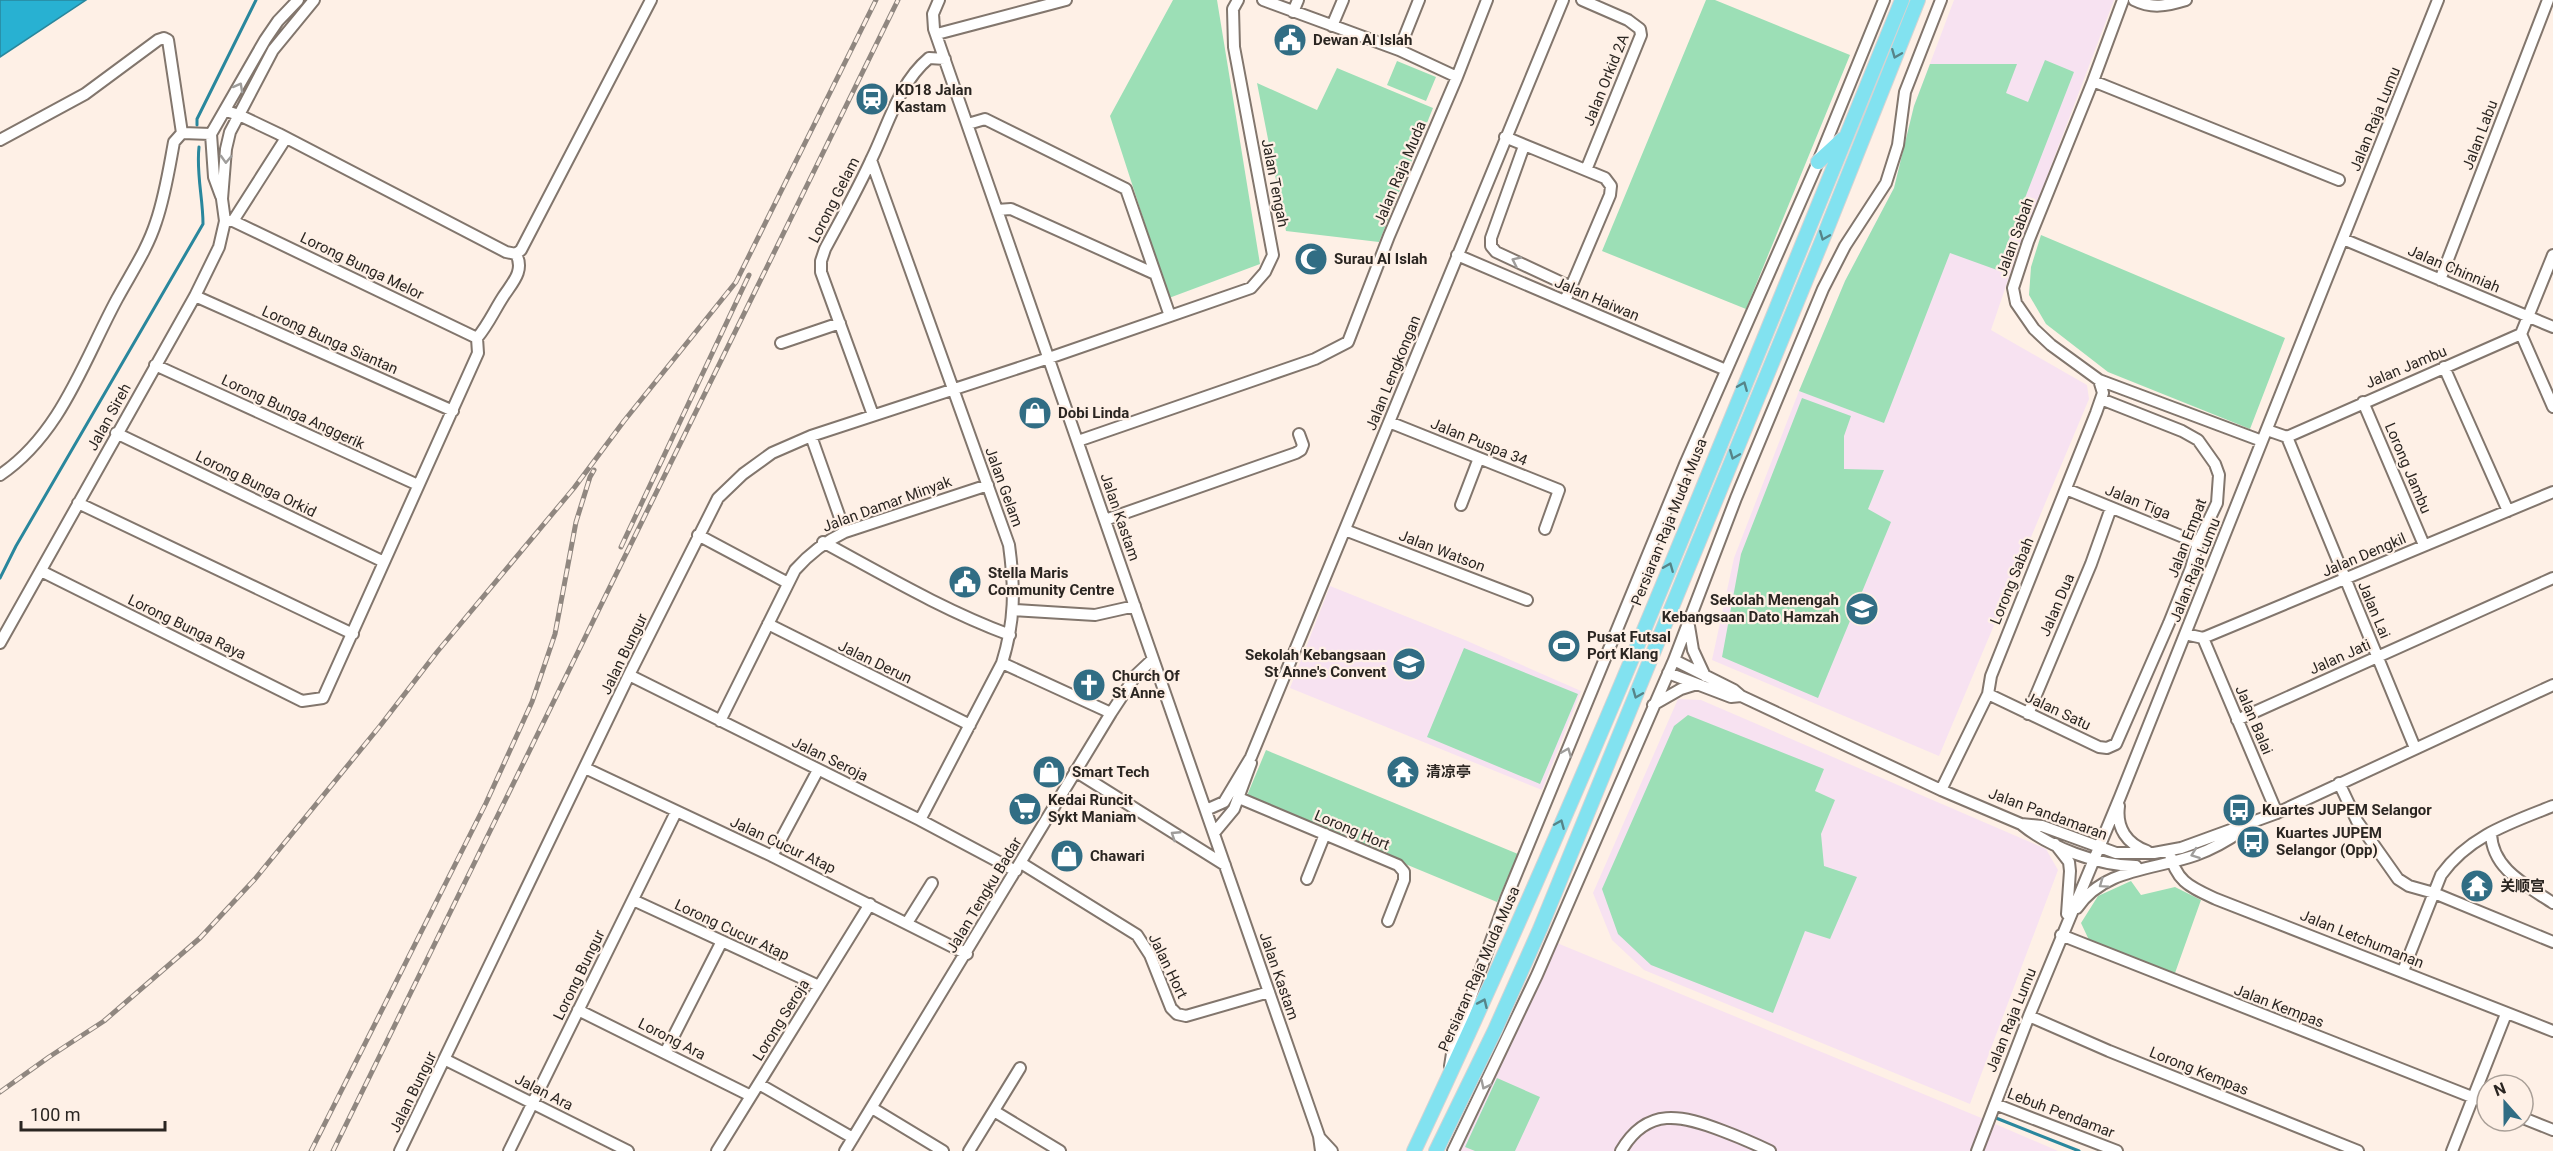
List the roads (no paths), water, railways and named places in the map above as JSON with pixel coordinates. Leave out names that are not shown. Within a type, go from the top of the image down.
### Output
[{"type":"main road","name":"Persiaran Raja Muda Musa","points":[[1414,1151],[1501,963],[1634,650],[1902,0]]},
{"type":"main road","points":[[1436,1151],[1495,1030],[1540,929],[1826,231],[1918,0]]},
{"type":"main road","points":[[1818,162],[1845,137]]},
{"type":"street","points":[[182,133],[211,134],[278,21],[298,0]]},
{"type":"street","name":"Jalan Sireh","points":[[222,199],[226,149],[230,132],[273,50],[314,0]]},
{"type":"street","points":[[226,111],[286,138],[506,252],[516,254],[522,250],[651,0]]},
{"type":"street","points":[[939,0],[933,18],[937,34],[1066,0]]},
{"type":"street","points":[[1263,0],[1399,50],[1457,77]]},
{"type":"street","points":[[1293,12],[1298,0]]},
{"type":"street","points":[[1332,26],[1343,0]]},
{"type":"street","points":[[1399,50],[1419,0]]},
{"type":"street","name":"Jalan Raja Muda","points":[[1078,441],[1315,359],[1348,342],[1389,236],[1457,77],[1487,0]]},
{"type":"street","name":"Jalan Lengkongan","points":[[1206,810],[1224,802],[1251,757],[1563,0]]},
{"type":"street","name":"Jalan Orkid 2A","points":[[1582,0],[1628,20],[1640,29],[1641,35],[1586,170]]},
{"type":"street","points":[[1447,1082],[1453,1047],[1506,899],[1726,370],[1818,162],[1884,0]]},
{"type":"street","points":[[1453,1151],[1537,975],[1674,660],[1736,498],[1823,289],[1845,246],[1889,176],[1898,145],[1905,92],[1941,0]]},
{"type":"street","name":"Jalan Sabah","points":[[2123,0],[2028,242],[2013,288],[2016,303],[2034,329],[2051,345],[2099,380],[2262,441]]},
{"type":"street","points":[[2134,0],[2146,6],[2160,7],[2186,0]]},
{"type":"street","name":"Jalan Raja Lumu","points":[[1977,1151],[2061,935],[2186,634],[2438,0]]},
{"type":"street","name":"Jalan Labu","points":[[2440,280],[2548,0]]},
{"type":"street","name":"Jalan Tengah","points":[[1049,358],[1251,288],[1265,272],[1273,255],[1234,47],[1233,3]]},
{"type":"street","name":"Jalan Kastam","points":[[937,34],[1319,1136],[1320,1151]]},
{"type":"street","points":[[0,140],[86,94],[158,40],[164,38],[168,40],[173,60],[182,133],[174,142],[157,221],[144,254],[117,299],[66,401],[38,442],[0,475]]},
{"type":"street","name":"Lorong Gelam","points":[[873,415],[821,272],[821,261],[898,101],[916,69],[928,58],[945,59]]},
{"type":"street","points":[[2093,81],[2339,180]]},
{"type":"street","points":[[968,124],[985,119],[1126,189],[1153,273],[1170,316]]},
{"type":"street","name":"Jalan Sireh","points":[[0,643],[195,296],[219,247],[229,221],[213,177],[211,134]]},
{"type":"street","points":[[1505,137],[1605,178],[1611,186],[1610,195],[1569,286],[1565,301]]},
{"type":"street","points":[[229,221],[286,138]]},
{"type":"street","points":[[1524,146],[1491,238],[1491,246],[1496,252],[1569,286]]},
{"type":"street","name":"Jalan Gelam","points":[[871,160],[1009,545],[1014,610],[1010,636],[1002,663],[920,820]]},
{"type":"street","points":[[998,210],[1011,209],[1153,273]]},
{"type":"street","name":"Lorong Bunga Melor","points":[[229,221],[477,338]]},
{"type":"street","name":"Jalan Chinniah","points":[[2343,238],[2553,327]]},
{"type":"street","points":[[78,503],[353,634],[478,353],[477,338],[491,322],[502,298],[516,279],[520,261],[516,254]]},
{"type":"street","name":"Jalan Haiwan","points":[[1457,255],[1726,370]]},
{"type":"street","points":[[2553,255],[2521,334],[2553,407]]},
{"type":"street","name":"Lorong Bunga Siantan","points":[[195,296],[453,411]]},
{"type":"street","points":[[781,344],[840,323]]},
{"type":"street","name":"Jalan Jambu","points":[[2287,437],[2521,334]]},
{"type":"street","name":"Jalan Bungur","points":[[400,1151],[446,1060],[629,675],[718,498],[742,474],[772,453],[812,436],[1049,358]]},
{"type":"street","name":"Lorong Bunga Anggerik","points":[[155,365],[418,485]]},
{"type":"street","points":[[2444,368],[2508,511]]},
{"type":"street","name":"Lorong Sabah","points":[[1941,790],[1988,694],[1991,676],[2101,399],[2103,393],[2099,380]]},
{"type":"street","name":"Jalan Empat","points":[[2101,399],[2175,428],[2198,440],[2215,464],[2219,476],[2217,503],[2198,543],[2191,568],[2169,623],[2116,744]]},
{"type":"street","name":"Lorong Jambu","points":[[2363,402],[2424,545]]},
{"type":"street","points":[[2175,428],[2182,411]]},
{"type":"street","name":"Jalan Puspa 34","points":[[1389,422],[1559,490],[1545,529]]},
{"type":"street","points":[[2267,430],[2287,437]]},
{"type":"street","name":"Lorong Bunga Orkid","points":[[116,434],[384,562]]},
{"type":"street","points":[[1105,520],[1296,453],[1303,445],[1299,434]]},
{"type":"street","points":[[812,436],[845,532]]},
{"type":"street","name":"Jalan Lai","points":[[2287,437],[2415,748]]},
{"type":"street","points":[[1461,505],[1479,458]]},
{"type":"street","name":"Jalan Damar Minyak","points":[[720,721],[795,570],[823,542],[845,532],[988,485]]},
{"type":"street","name":"Jalan Tiga","points":[[2066,489],[2198,543]]},
{"type":"street","name":"Jalan Dengkil","points":[[2203,638],[2553,492]]},
{"type":"street","name":"Jalan Dua","points":[[2028,714],[2091,564],[2111,508]]},
{"type":"street","name":"Jalan Watson","points":[[1345,530],[1527,600]]},
{"type":"street","points":[[698,535],[788,583]]},
{"type":"street","points":[[823,542],[981,625],[1010,636]]},
{"type":"street","name":"Lorong Bunga Raya","points":[[41,571],[302,701],[323,698],[353,634]]},
{"type":"street","name":"Jalan Jati","points":[[2237,720],[2553,578]]},
{"type":"street","points":[[1014,610],[1095,615],[1135,606]]},
{"type":"street","points":[[1689,623],[1701,680]]},
{"type":"street","name":"Jalan Derun","points":[[768,624],[970,725]]},
{"type":"street","points":[[2186,634],[2203,638]]},
{"type":"street","name":"Jalan Balai","points":[[2203,638],[2277,813]]},
{"type":"street","name":"Jalan Tengku Badar","points":[[845,1151],[1111,713],[1136,675],[1153,658]]},
{"type":"street","name":"Jalan Pandamaran","points":[[1674,660],[1701,680],[1734,690],[1741,696],[1941,790],[2021,824],[2042,826],[2116,853],[2171,856],[2277,813],[2553,685]]},
{"type":"street","points":[[1002,663],[1111,713]]},
{"type":"street","points":[[1668,673],[1701,680]]},
{"type":"street","name":"Jalan Seroja","points":[[629,675],[818,771],[1019,867]]},
{"type":"street","points":[[1653,705],[1701,680]]},
{"type":"street","name":"Jalan Satu","points":[[1988,694],[2100,747],[2107,748],[2116,744]]},
{"type":"street","name":"Jalan Lengkongan","points":[[1214,833],[1234,810],[1251,767],[1251,757]]},
{"type":"street","name":"Jalan Cucur Atap","points":[[585,768],[772,856],[966,954]]},
{"type":"street","points":[[772,856],[818,771]]},
{"type":"street","points":[[1075,771],[1225,865]]},
{"type":"street","points":[[2339,783],[2357,821],[2398,879],[2409,886],[2434,893],[2553,942]]},
{"type":"street","points":[[2120,797],[2119,823],[2122,832],[2138,848],[2154,854]]},
{"type":"street","name":"Lorong Hort","points":[[1239,798],[1398,865],[1404,872],[1389,921]]},
{"type":"street","points":[[2403,971],[2441,875],[2450,863],[2470,843],[2553,806]]},
{"type":"street","name":"Lorong Bungur","points":[[508,1151],[676,812]]},
{"type":"street","points":[[2021,824],[2035,835],[2094,860],[2125,866],[2154,867]]},
{"type":"street","points":[[2491,832],[2493,853],[2500,862],[2519,880],[2553,903]]},
{"type":"street","points":[[1306,879],[1325,834]]},
{"type":"street","points":[[2054,843],[2069,862],[2066,923]]},
{"type":"street","points":[[2066,923],[2083,899],[2109,879],[2117,875],[2154,867],[2171,856]]},
{"type":"street","name":"Jalan Letchumanan","points":[[2171,856],[2185,884],[2216,899],[2553,1031]]},
{"type":"street","name":"Jalan Hort","points":[[1019,867],[1137,935],[1150,955],[1171,1008],[1177,1014],[1186,1016],[1269,992]]},
{"type":"street","points":[[906,923],[932,883]]},
{"type":"street","name":"Lorong Cucur Atap","points":[[633,900],[819,986]]},
{"type":"street","name":"Lorong Seroja","points":[[717,1151],[870,904]]},
{"type":"street","name":"Jalan Kempas","points":[[2061,935],[2474,1097]]},
{"type":"street","points":[[665,1053],[722,941]]},
{"type":"street","name":"Lorong Ara","points":[[579,1010],[751,1096]]},
{"type":"street","points":[[2452,1151],[2506,1014]]},
{"type":"street","name":"Lorong Kempas","points":[[2029,1016],[2109,1051],[2358,1151]]},
{"type":"street","name":"Jalan Ara","points":[[446,1060],[628,1151]]},
{"type":"street","points":[[969,1151],[1020,1068]]},
{"type":"street","points":[[759,1084],[853,1138]]},
{"type":"street","name":"Lebuh Pendamar","points":[[1995,1104],[2117,1151]]},
{"type":"street","points":[[872,1108],[943,1151]]},
{"type":"street","points":[[994,1111],[1060,1151]]},
{"type":"street","points":[[1621,1151],[1636,1132],[1645,1125],[1658,1118],[1671,1116],[1695,1120],[1770,1151]]},
{"type":"street","points":[[2535,1123],[2553,1131]]},
{"type":"street","name":"Jalan Kastam","points":[[1319,1136],[1332,1151]]},
{"type":"water","points":[[0,0],[86,0],[0,57]]},
{"type":"waterway","points":[[197,125],[197,119],[256,0]]},
{"type":"waterway","points":[[0,578],[16,546],[203,224],[198,166],[199,147]]},
{"type":"waterway","points":[[1996,1118],[2079,1151]]},
{"type":"railway","points":[[0,1092],[104,1021],[200,938],[255,879],[380,726],[437,652],[574,488],[624,421],[736,282],[876,0]]},
{"type":"railway","points":[[333,1151],[898,0]]},
{"type":"railway","points":[[621,547],[749,275]]},
{"type":"railway","points":[[311,1151],[486,803],[532,702],[555,634],[576,522],[594,470]]},
{"type":"place","name":"Dewan Al Islah","points":[[1290,40]]},
{"type":"place","name":"KD18 Jalan Kastam","points":[[872,99]]},
{"type":"place","name":"Surau Al Islah","points":[[1311,259]]},
{"type":"place","name":"Dobi Linda","points":[[1035,413]]},
{"type":"place","name":"Stella Maris Community Centre","points":[[965,582]]},
{"type":"place","name":"Sekolah Menengah Kebangsaan Dato Hamzah","points":[[1862,609]]},
{"type":"place","name":"Pusat Futsal Port Klang","points":[[1564,646]]},
{"type":"place","name":"Sekolah Kebangsaan St Anne's Convent","points":[[1409,664]]},
{"type":"place","name":"Church Of St Anne","points":[[1089,685]]},
{"type":"place","name":"Smart Tech","points":[[1049,772]]},
{"type":"place","name":"清凉亭","points":[[1403,772]]},
{"type":"place","name":"Kedai Runcit Sykt Maniam","points":[[1025,809]]},
{"type":"place","name":"Kuartes JUPEM Selangor","points":[[2239,810]]},
{"type":"place","name":"Kuartes JUPEM Selangor (Opp)","points":[[2253,842]]},
{"type":"place","name":"Chawari","points":[[1067,856]]},
{"type":"place","name":"关顺宫","points":[[2477,886]]}]
